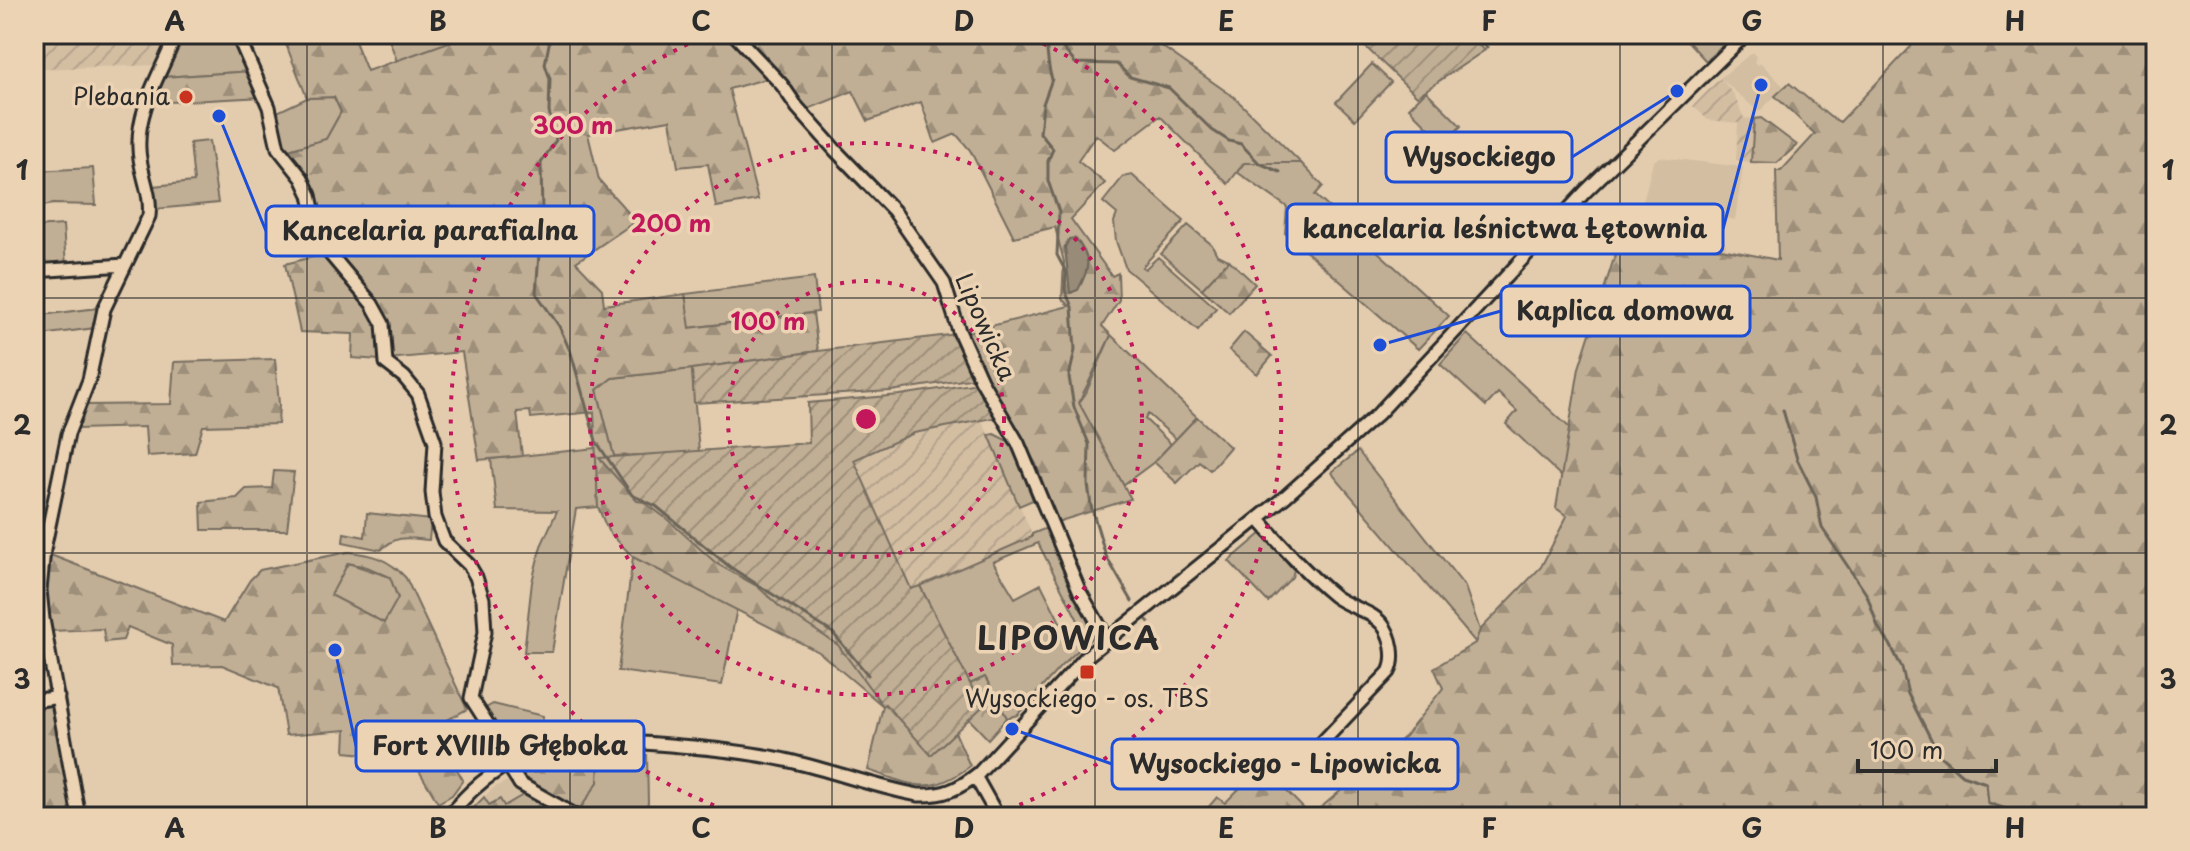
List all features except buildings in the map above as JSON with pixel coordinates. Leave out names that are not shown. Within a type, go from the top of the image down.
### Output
[{"type":"street","points":[[79,817],[40,590],[44,550],[68,434],[89,380],[104,309],[149,216],[151,199],[138,148],[140,129],[156,78],[176,34]]},
{"type":"street","points":[[237,34],[269,107],[278,148],[302,178],[310,195],[320,242],[372,304],[383,324],[386,363],[412,385],[428,420],[435,442],[432,492],[435,517],[444,541],[469,565],[483,599],[485,632],[471,698],[520,784],[578,817]]},
{"type":"street","name":"Lipowicka","points":[[734,34],[782,85],[836,151],[894,211],[944,283],[959,331],[981,380],[1018,443],[1080,592],[1107,639]]},
{"type":"street","points":[[448,817],[475,787],[510,763],[559,745],[619,741],[761,755],[918,795],[935,796],[950,792],[975,776],[1066,677],[1107,639],[1258,519],[1378,414],[1585,192],[1746,34]]},
{"type":"street","points":[[34,271],[125,265]]},
{"type":"street","points":[[1258,519],[1307,573],[1336,598],[1380,622],[1391,647],[1393,657],[1389,672],[1312,753]]},
{"type":"street","points":[[34,701],[58,697]]},
{"type":"street","points":[[975,776],[998,817]]},
{"type":"shaded area","points":[[34,34],[172,34],[160,65],[34,69]]},
{"type":"shaded area","points":[[1753,52],[1756,57],[1754,62],[1758,65],[1761,63],[1784,87],[1759,112],[1720,78]]},
{"type":"shaded area","points":[[1720,78],[1733,93],[1744,118],[1754,119],[1751,162],[1736,160],[1738,123],[1708,120],[1693,106]]},
{"type":"shaded area","points":[[1659,157],[1743,167],[1735,220],[1643,202],[1653,162]]},
{"type":"shaded area","points":[[1643,202],[1725,218],[1721,241],[1726,244],[1725,249],[1635,232]]},
{"type":"shaded area","points":[[1075,238],[1087,257],[1087,263],[1078,290],[1070,293],[1065,247],[1069,239]]},
{"type":"shaded area","points":[[982,420],[1033,536],[911,590],[854,460],[914,433]]},
{"type":"shaded area","points":[[507,781],[525,794],[504,806],[489,806],[484,797]]},
{"type":"green space","points":[[180,34],[235,34],[253,71],[163,77]]},
{"type":"green space","points":[[282,34],[352,34],[367,71],[452,41],[454,34],[727,34],[769,78],[729,89],[758,200],[716,207],[708,164],[678,167],[670,120],[588,134],[599,180],[636,221],[576,262],[602,289],[604,305],[685,294],[690,328],[813,313],[818,351],[612,378],[597,390],[614,456],[668,454],[873,656],[931,754],[955,732],[970,766],[956,776],[932,785],[909,784],[868,770],[883,706],[819,652],[633,557],[608,531],[598,507],[594,412],[531,418],[530,411],[517,412],[522,456],[479,460],[462,352],[388,359],[388,321],[378,303],[334,254],[321,234],[308,176],[282,152],[326,139],[341,112],[334,97],[307,98]]},
{"type":"green space","points":[[387,34],[454,34],[452,41],[397,61]]},
{"type":"green space","points":[[746,34],[1144,34],[1234,97],[1301,163],[1244,163],[1228,184],[1160,116],[1115,150],[1096,135],[1078,161],[1105,183],[1071,219],[1112,276],[1118,273],[1119,300],[1102,326],[1111,335],[1079,403],[1131,499],[1057,522],[1036,464],[984,378],[964,333],[1069,306],[1062,299],[1064,262],[1055,227],[1014,237],[970,150],[956,134],[935,143],[921,102],[868,121],[853,91],[803,111],[741,37]]},
{"type":"green space","points":[[1352,34],[1447,34],[1465,44],[1468,39],[1485,50],[1417,96]]},
{"type":"green space","points":[[1681,34],[1722,34],[1725,37],[1734,34],[1706,61]]},
{"type":"green space","points":[[1918,34],[2156,34],[2156,817],[1200,817],[1217,797],[1225,803],[1262,766],[1307,812],[1318,810],[1405,736],[1443,688],[1434,668],[1475,643],[1480,630],[1541,567],[1567,516],[1556,508],[1579,368],[1623,230],[1778,260],[1776,171],[1781,171],[1815,134],[1775,96],[1789,83],[1840,122],[1920,37]]},
{"type":"green space","points":[[1372,64],[1391,82],[1355,120],[1336,102]]},
{"type":"green space","points":[[253,71],[263,97],[152,103],[163,77]]},
{"type":"green space","points":[[1426,91],[1461,126],[1444,143],[1409,108]]},
{"type":"green space","points":[[334,97],[341,112],[326,139],[282,152],[275,113],[307,98]]},
{"type":"green space","points":[[1761,118],[1797,145],[1777,163],[1751,162],[1754,119]]},
{"type":"green space","points":[[209,141],[218,203],[156,209],[153,186],[194,182],[190,143]]},
{"type":"green space","points":[[1244,163],[1301,163],[1323,186],[1315,195],[1449,316],[1418,349],[1285,233],[1287,207],[1237,172]]},
{"type":"green space","points":[[93,168],[96,205],[53,204],[34,208],[34,171]]},
{"type":"green space","points":[[1132,175],[1184,221],[1142,267],[1145,269],[1158,257],[1216,308],[1198,330],[1126,269],[1116,241],[1114,222],[1117,214],[1103,202],[1123,177]]},
{"type":"green space","points":[[63,225],[66,266],[34,268],[34,227]]},
{"type":"green space","points":[[1188,225],[1212,245],[1217,255],[1229,260],[1202,289],[1161,254]]},
{"type":"green space","points":[[324,254],[371,309],[381,333],[380,360],[352,358],[353,334],[300,332],[285,264]]},
{"type":"green space","points":[[1229,260],[1255,284],[1229,313],[1202,289]]},
{"type":"green space","points":[[814,278],[818,312],[689,328],[685,294]]},
{"type":"green space","points":[[98,308],[95,328],[41,335],[34,316]]},
{"type":"green space","points":[[1244,332],[1272,356],[1257,374],[1229,350]]},
{"type":"green space","points":[[957,334],[976,378],[891,391],[694,403],[692,369]]},
{"type":"green space","points":[[1467,334],[1570,428],[1562,477],[1506,424],[1517,411],[1498,393],[1486,406],[1440,364]]},
{"type":"green space","points":[[1111,335],[1197,417],[1176,439],[1148,414],[1145,419],[1171,444],[1154,462],[1123,485],[1079,403]]},
{"type":"green space","points":[[275,359],[278,424],[203,426],[195,453],[147,456],[145,427],[78,429],[85,405],[171,404],[174,362]]},
{"type":"green space","points":[[692,369],[699,452],[614,457],[597,389],[612,378]]},
{"type":"green space","points":[[978,383],[998,417],[914,433],[854,460],[911,589],[920,586],[982,707],[931,755],[885,704],[883,706],[838,645],[780,607],[757,586],[717,564],[667,519],[644,502],[637,501],[599,458],[809,443],[808,403],[900,395]]},
{"type":"green space","points":[[1197,417],[1230,447],[1210,470],[1199,461],[1177,483],[1154,462]]},
{"type":"green space","points":[[994,434],[1012,443],[1033,500],[1019,506],[989,435]]},
{"type":"green space","points":[[596,448],[598,507],[576,509],[552,652],[524,652],[532,582],[541,546],[557,511],[497,510],[491,459]]},
{"type":"green space","points":[[1358,451],[1465,587],[1480,630],[1476,643],[1334,476],[1332,472]]},
{"type":"green space","points":[[274,471],[294,472],[287,530],[202,530],[201,502],[237,498],[246,489],[272,488]]},
{"type":"green space","points":[[367,513],[431,520],[429,540],[398,539],[381,550],[343,542],[344,533],[365,537]]},
{"type":"green space","points":[[1044,529],[1049,532],[1094,636],[1061,666],[1017,715],[1007,718],[985,677],[970,684],[920,586],[1032,537],[1032,534]],"holes":[[[1038,543],[1084,632],[1070,642],[1041,584],[1015,598],[993,562]]]},
{"type":"green space","points":[[1262,533],[1294,570],[1292,577],[1268,602],[1229,561]]},
{"type":"green space","points":[[348,552],[380,559],[406,578],[467,709],[433,728],[463,780],[452,795],[438,803],[415,764],[407,758],[345,752],[346,730],[286,735],[278,688],[222,665],[173,666],[172,645],[128,627],[123,640],[105,642],[103,629],[50,631],[44,594],[48,554],[224,622],[250,580],[260,570]],"holes":[[[348,563],[390,577],[398,598],[384,623],[331,595]]]},
{"type":"green space","points":[[633,557],[737,608],[722,685],[618,671]]},
{"type":"green space","points":[[348,563],[390,577],[398,599],[384,623],[330,595]]},
{"type":"green space","points":[[985,677],[1007,718],[988,739],[969,719],[981,707],[970,684]]},
{"type":"green space","points":[[55,703],[76,817],[34,817],[34,706]]},
{"type":"green space","points":[[493,704],[543,716],[541,736],[531,741],[526,732],[506,744],[484,709]]},
{"type":"green space","points":[[587,752],[587,756],[599,755],[598,782],[578,812],[523,781],[523,769],[545,760]]},
{"type":"green space","points":[[599,755],[647,755],[648,803],[642,817],[594,817],[580,809],[598,782]]},
{"type":"green space","points":[[525,794],[565,817],[465,817],[484,797],[489,805],[500,799],[504,806]]},
{"type":"waterway","points":[[551,34],[545,64],[550,79],[549,112],[556,140],[541,163],[542,215],[536,293],[559,326],[571,353],[596,441],[632,495],[656,506],[730,567],[833,633],[868,675]]},
{"type":"waterway","points":[[1042,34],[1063,48],[1075,63],[1117,64],[1130,77],[1169,88],[1212,130],[1229,141],[1241,144],[1259,163],[1280,172]]},
{"type":"waterway","points":[[1468,34],[1487,47]]},
{"type":"waterway","points":[[1044,35],[1052,79],[1043,104],[1040,133],[1053,149],[1048,161],[1048,181],[1059,212],[1057,255],[1066,272],[1065,290],[1072,307],[1075,350],[1069,377],[1074,407],[1089,444],[1091,506],[1106,556],[1132,601]]},
{"type":"waterway","points":[[1783,410],[1797,459],[1816,497],[1822,528],[1867,595],[1878,627],[1902,668],[1908,694],[1939,755],[1962,775],[1986,783],[1988,803],[2012,811],[2016,817]]},
{"type":"place","name":"kancelaria leśnictwa Łętownia","points":[[1761,85]]},
{"type":"place","name":"Wysockiego","points":[[1677,91]]},
{"type":"place","name":"Plebania","points":[[186,97]]},
{"type":"place","name":"Kancelaria parafialna","points":[[219,116]]},
{"type":"place","name":"Kaplica domowa","points":[[1380,345]]},
{"type":"place","name":"Fort XVIIIb Głęboka","points":[[335,650]]},
{"type":"place","name":"Wysockiego - os. TBS","points":[[1087,672]]},
{"type":"place","name":"Wysockiego - Lipowicka","points":[[1012,729]]},
{"type":"district","name":"LIPOWICA","points":[[1069,639]]}]
